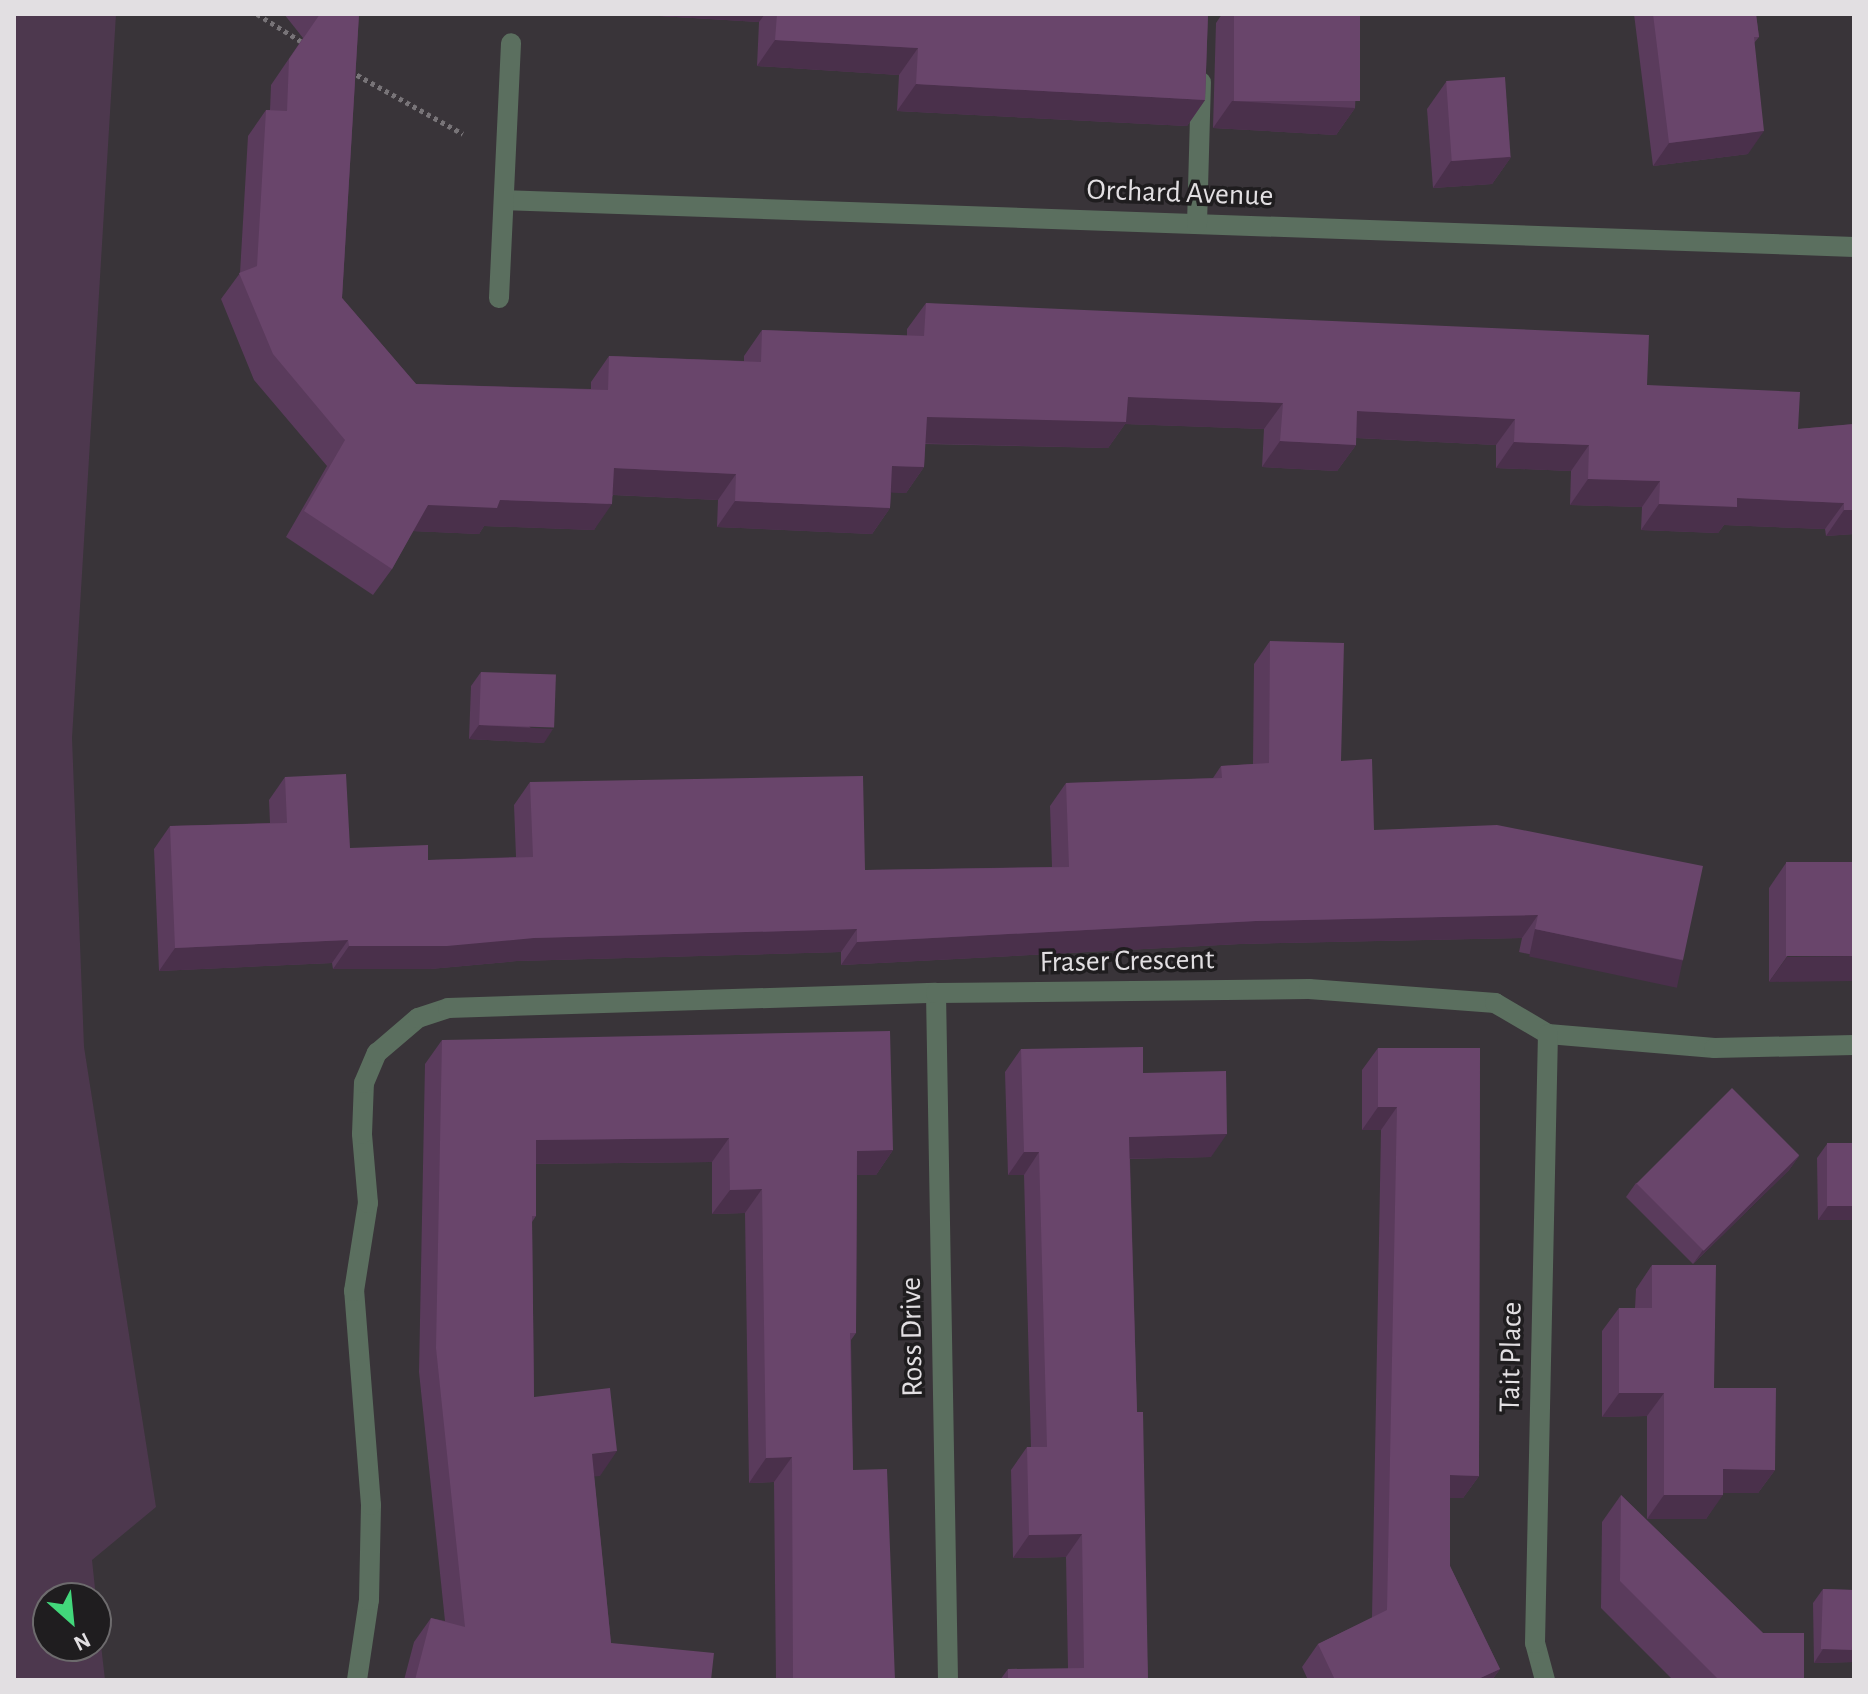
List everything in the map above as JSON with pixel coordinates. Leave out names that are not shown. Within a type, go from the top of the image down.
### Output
[{"type":"street","points":[[499,298],[511,43]]},
{"type":"street","points":[[1197,224],[1201,59]]},
{"type":"street","name":"Orchard Avenue","points":[[504,200],[1854,247]]},
{"type":"street","name":"Fraser Crescent","points":[[357,1680],[369,1600],[371,1505],[354,1291],[368,1203],[362,1134],[364,1083],[377,1053],[397,1031],[448,1008],[936,993],[1309,989],[1495,1003],[1548,1034],[1714,1048],[1854,1045]]},
{"type":"street","name":"Ross Drive","points":[[936,993],[948,1680]]},
{"type":"street","name":"Tait Place","points":[[1545,1680],[1535,1643],[1548,1034]]},
{"type":"path","points":[[257,14],[309,46]]},
{"type":"path","points":[[336,62],[441,126],[506,150]]},
{"type":"shaded area","points":[[14,14],[116,14],[72,738],[84,1047],[156,1507],[92,1560],[94,1582],[32,1582],[32,1662],[103,1662],[105,1680],[14,1680]]},
{"type":"building","points":[[320,14],[359,14],[342,298],[416,384],[608,390],[609,356],[761,362],[762,330],[924,336],[926,303],[1649,335],[1647,385],[1800,392],[1798,429],[1854,424],[1854,510],[1844,510],[1844,503],[1737,498],[1737,507],[1659,504],[1660,481],[1588,479],[1589,445],[1514,442],[1515,419],[1357,411],[1356,445],[1280,441],[1283,403],[1128,397],[1126,422],[927,417],[924,467],[892,466],[890,508],[735,501],[736,474],[614,468],[612,504],[500,500],[497,508],[428,505],[392,569],[304,511],[345,440],[273,354],[239,273],[257,266],[266,110],[287,111],[289,59]]},
{"type":"building","points":[[777,14],[1208,14],[1205,100],[916,84],[918,48],[775,40]]},
{"type":"building","points":[[1234,14],[1360,14],[1360,101],[1234,101]]},
{"type":"building","points":[[1653,14],[1756,14],[1759,37],[1754,37],[1764,131],[1669,143]]},
{"type":"building","points":[[1505,77],[1511,157],[1452,161],[1446,81]]},
{"type":"building","points":[[1270,641],[1344,643],[1341,761],[1372,759],[1374,830],[1497,825],[1703,866],[1683,960],[1535,929],[1538,915],[1256,921],[857,942],[857,929],[534,938],[447,946],[349,946],[348,940],[175,948],[170,826],[287,823],[285,777],[346,774],[350,848],[428,845],[428,860],[533,857],[530,782],[863,776],[865,870],[1069,867],[1066,783],[1222,778],[1221,766],[1269,763]]},
{"type":"building","points":[[481,672],[556,675],[554,728],[479,725]]},
{"type":"building","points":[[1786,862],[1854,862],[1854,956],[1786,956]]},
{"type":"building","points":[[890,1031],[893,1150],[857,1151],[856,1333],[850,1333],[853,1470],[887,1469],[895,1680],[793,1680],[792,1457],[766,1458],[762,1189],[730,1190],[729,1138],[536,1140],[536,1216],[532,1216],[534,1397],[610,1388],[617,1451],[592,1454],[611,1643],[714,1653],[711,1680],[415,1680],[431,1618],[465,1627],[436,1348],[442,1040]]},
{"type":"building","points":[[1143,1047],[1143,1073],[1226,1071],[1227,1134],[1129,1137],[1137,1412],[1143,1412],[1148,1680],[1008,1680],[1008,1669],[1084,1668],[1082,1534],[1029,1535],[1027,1447],[1047,1447],[1039,1152],[1024,1152],[1021,1049]]},
{"type":"building","points":[[1378,1048],[1480,1048],[1479,1476],[1450,1475],[1450,1566],[1500,1669],[1476,1680],[1335,1680],[1318,1644],[1387,1610],[1397,1107],[1378,1107]]},
{"type":"building","points":[[1732,1088],[1799,1155],[1704,1251],[1637,1183]]},
{"type":"building","points":[[1827,1143],[1854,1143],[1854,1206],[1827,1206]]},
{"type":"building","points":[[1652,1265],[1716,1265],[1714,1388],[1776,1388],[1775,1470],[1723,1469],[1723,1495],[1664,1495],[1664,1393],[1619,1393],[1619,1308],[1652,1308]]},
{"type":"building","points":[[1621,1495],[1763,1633],[1804,1633],[1804,1680],[1719,1680],[1620,1581]]},
{"type":"building","points":[[1823,1589],[1854,1590],[1852,1650],[1821,1649]]}]
